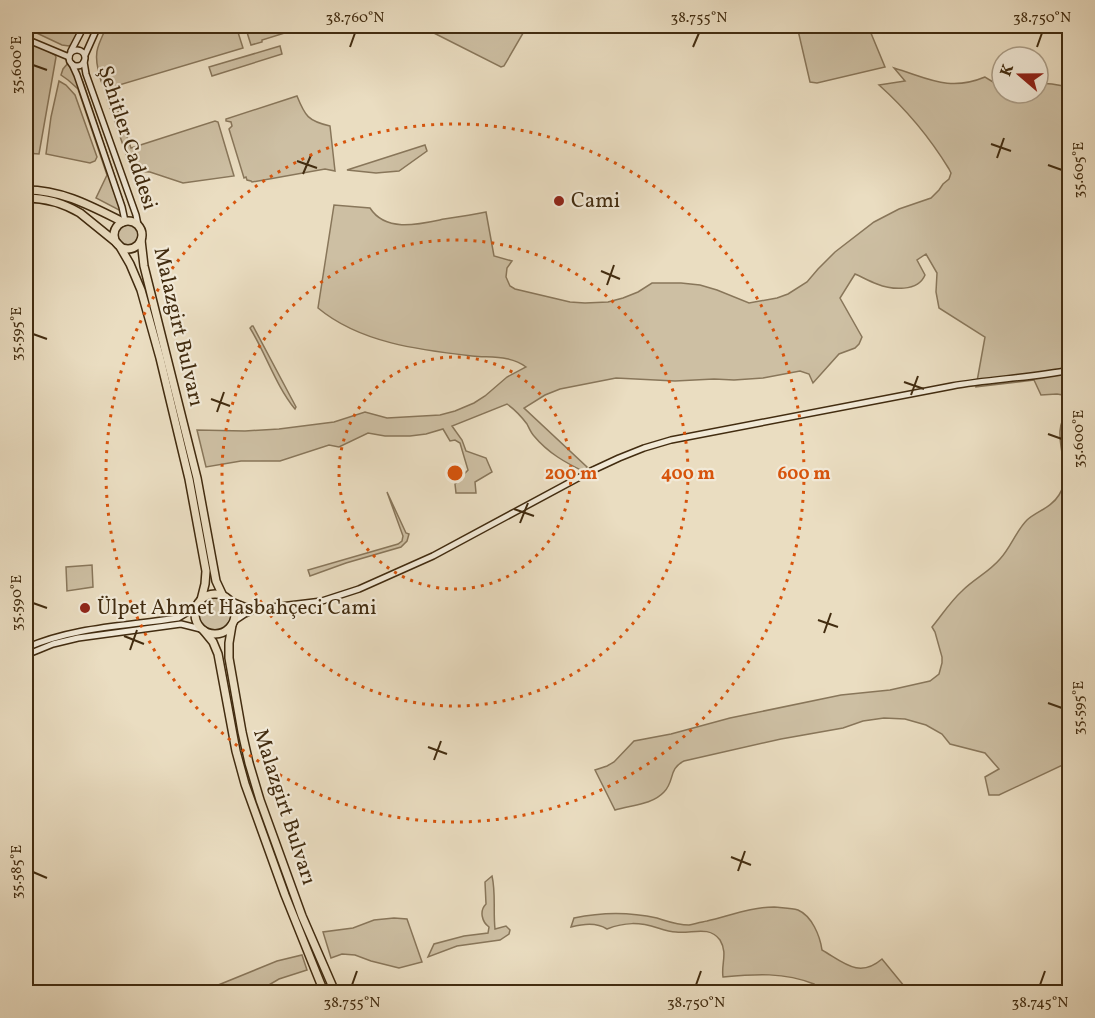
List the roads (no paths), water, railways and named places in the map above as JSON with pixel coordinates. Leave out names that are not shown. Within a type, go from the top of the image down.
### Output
[{"type":"highway","points":[[26,190],[49,192],[71,198],[89,204],[124,222],[133,222],[142,232],[141,240],[136,246],[123,248],[73,209],[52,201],[26,198]]},
{"type":"highway","points":[[118,244],[115,238],[116,230],[124,222]]},
{"type":"highway","name":"Malazgirt Bulvarı","points":[[141,240],[144,266],[197,478],[216,581],[226,598]]},
{"type":"highway","name":"Malazgirt Bulvarı","points":[[118,244],[141,290],[160,357],[189,479],[206,571],[200,602]]},
{"type":"highway","points":[[216,594],[226,598],[234,608],[233,624],[227,630],[217,634],[210,634],[203,630],[195,616],[200,602],[216,594]]},
{"type":"highway","name":"Malazgirt Bulvarı","points":[[233,624],[229,637],[229,658],[250,768],[302,916],[335,993]]},
{"type":"highway","name":"Malazgirt Bulvarı","points":[[203,630],[213,642],[218,654],[236,751],[245,784],[289,906],[324,993]]},
{"type":"street","name":"Şehitler Caddesi","points":[[69,55],[84,26]]},
{"type":"street","name":"Şehitler Caddesi","points":[[98,26],[84,58],[86,74],[138,225]]},
{"type":"street","points":[[26,39],[69,55]]},
{"type":"street","points":[[74,50],[79,50],[84,58],[77,66],[72,64],[69,55],[74,50]]},
{"type":"street","name":"Şehitler Caddesi","points":[[72,64],[118,196],[124,222]]},
{"type":"street","points":[[233,624],[245,614],[261,608],[340,596],[380,581],[488,528],[591,471],[644,448],[952,386],[1025,378],[1070,370]]},
{"type":"street","points":[[226,598],[244,606],[261,608]]},
{"type":"street","points":[[26,648],[71,633],[178,618],[200,602]]},
{"type":"street","points":[[26,655],[53,644],[78,638],[182,624],[203,630]]},
{"type":"place","name":"Cami","points":[[559,201]]},
{"type":"place","name":"Ülpet Ahmet Hasbahçeci Cami","points":[[85,608]]}]
